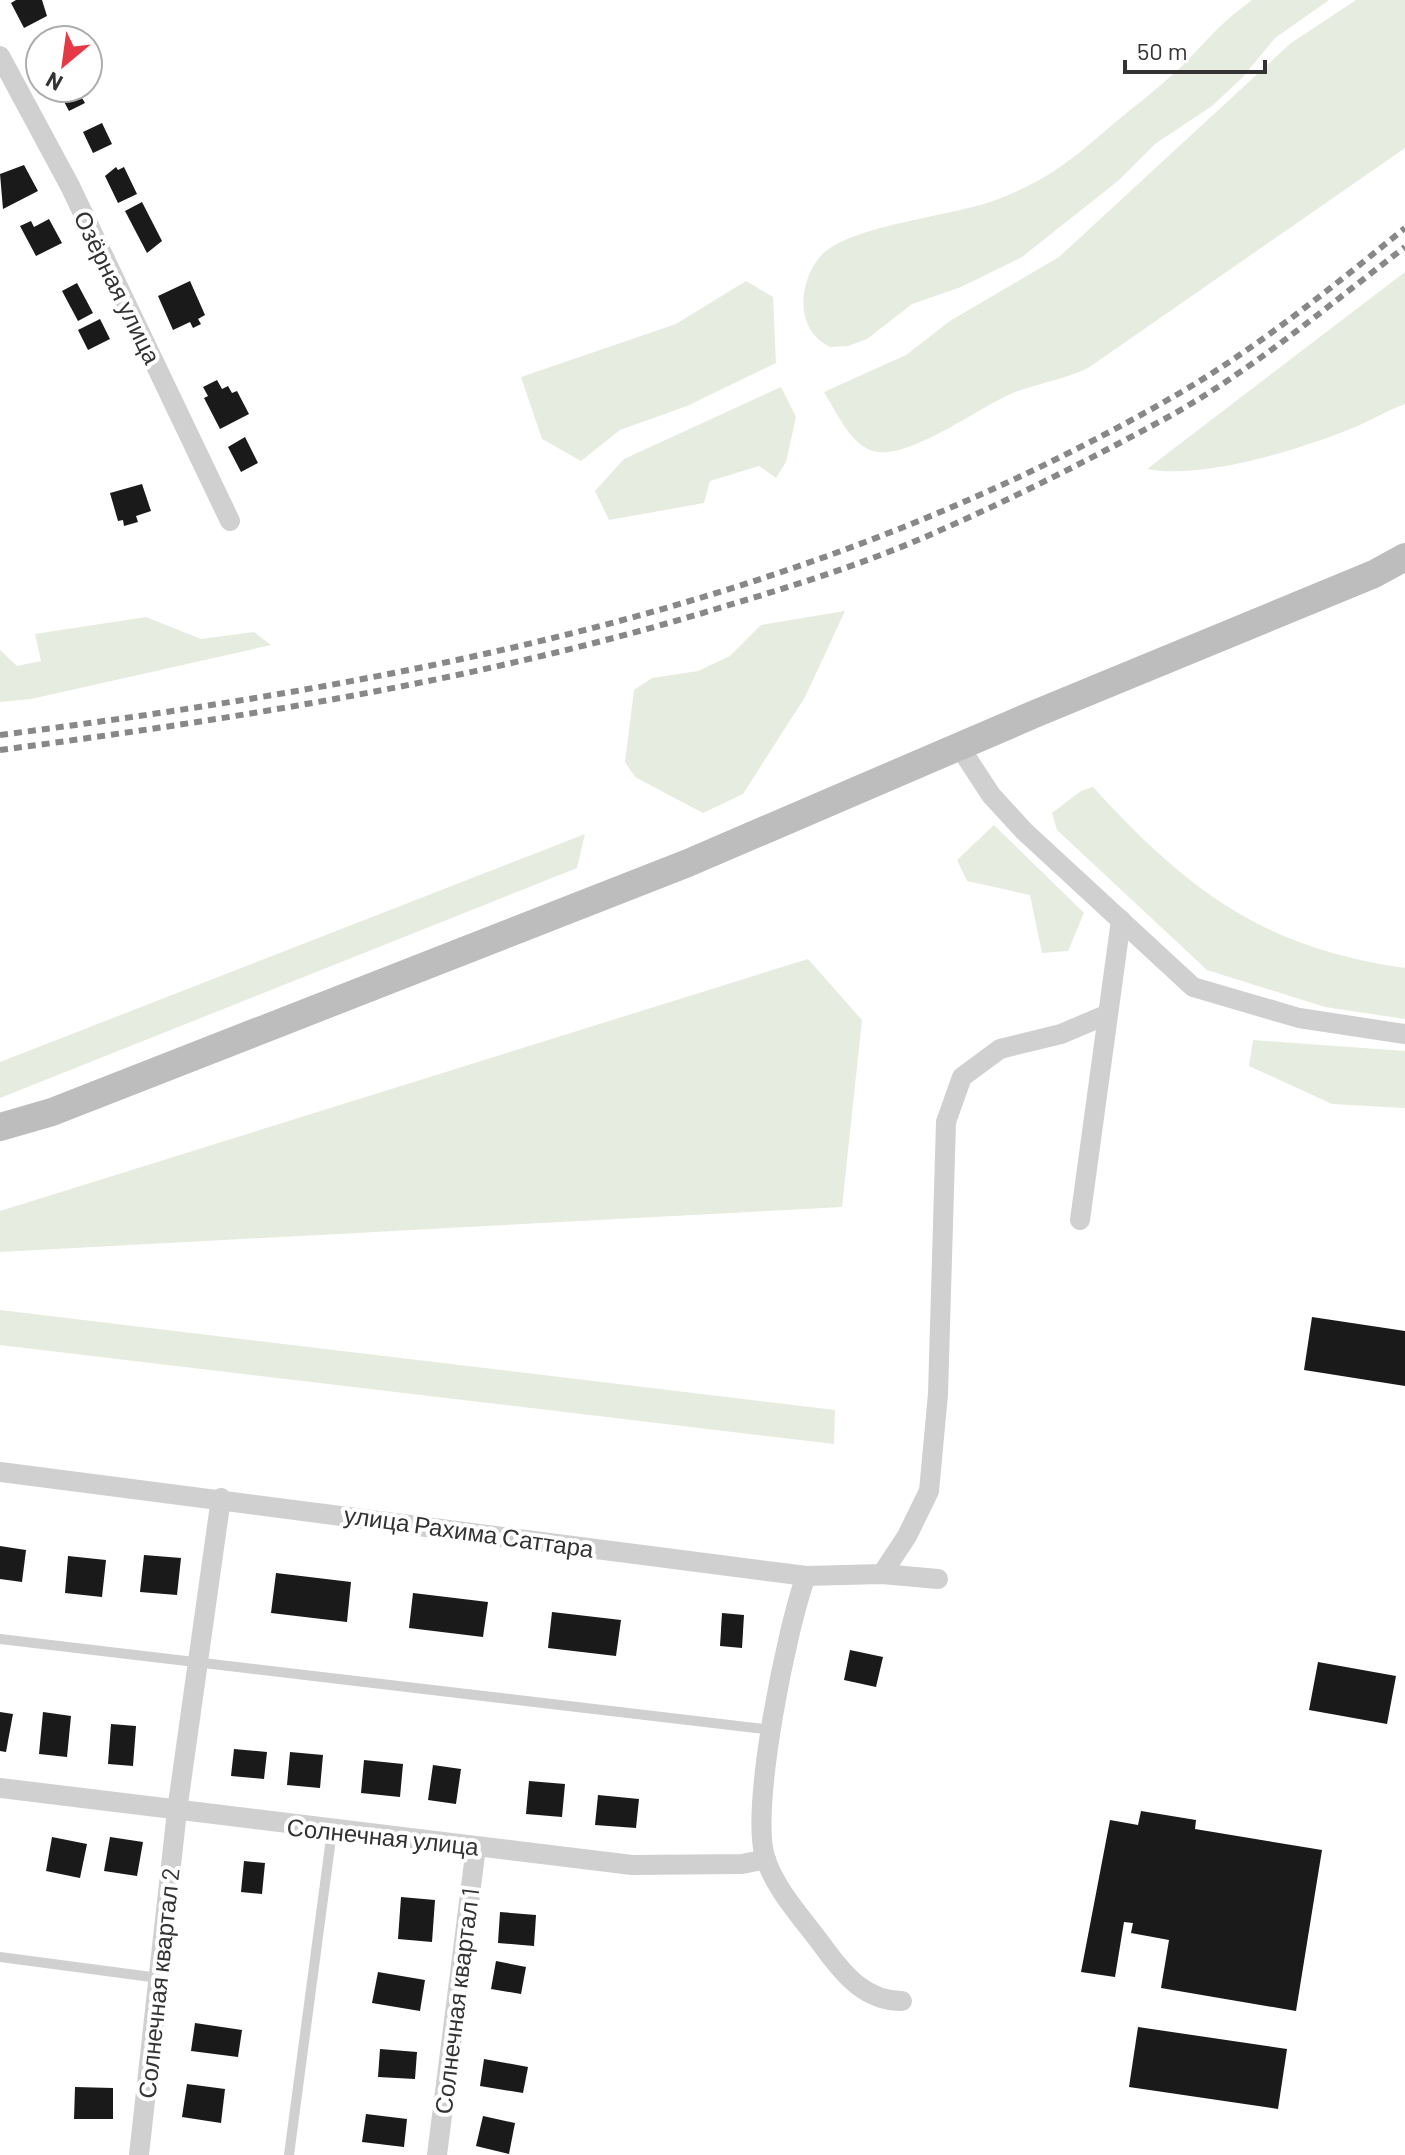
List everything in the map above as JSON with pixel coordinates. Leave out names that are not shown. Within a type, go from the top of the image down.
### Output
[{"type":"main road","points":[[0,1127],[52,1112],[688,863],[959,746],[1272,617],[1405,557]]},
{"type":"street","name":"Озёрная улица","points":[[0,56],[70,186],[230,521]]},
{"type":"street","points":[[959,746],[991,795],[1024,831],[1193,987],[1299,1018],[1405,1034]]},
{"type":"street","points":[[1080,1220],[1121,920]]},
{"type":"street","points":[[882,1574],[907,1536],[929,1491],[938,1394],[946,1122],[962,1077],[1000,1049],[1061,1034],[1106,1015]]},
{"type":"street","name":"улица Рахима Саттара","points":[[0,1472],[221,1498],[806,1576],[882,1574],[938,1579]]},
{"type":"street","name":"Солнечная квартал 2","points":[[139,2155],[177,1811],[221,1498]]},
{"type":"street","points":[[806,1576],[793,1617],[772,1730],[760,1835],[766,1859],[789,1899],[847,1976],[866,1993],[885,2001],[902,2001]]},
{"type":"street","name":"Солнечная улица","points":[[0,1788],[332,1831],[632,1865],[742,1864],[766,1859]]},
{"type":"street","name":"Солнечная квартал 1","points":[[437,2155],[476,1847]]},
{"type":"lane","points":[[0,1639],[772,1730]]},
{"type":"lane","points":[[289,2155],[332,1831]]},
{"type":"lane","points":[[0,1957],[159,1978]]},
{"type":"shaded area","points":[[1252,0],[1329,0],[1275,38],[1242,78],[1212,106],[1155,144],[1119,180],[1022,257],[961,287],[912,304],[867,339],[848,346],[830,347],[811,330],[804,306],[807,281],[819,258],[833,246],[877,229],[981,205],[1018,191],[1047,175],[1159,87]]},
{"type":"shaded area","points":[[1356,0],[1405,0],[1405,148],[1088,368],[1013,393],[940,433],[900,450],[882,452],[868,449],[854,438],[824,392],[906,355],[950,321],[1059,257],[1291,43]]},
{"type":"shaded area","points":[[1405,272],[1405,404],[1333,436],[1280,453],[1195,470],[1147,469]]},
{"type":"shaded area","points":[[746,281],[773,297],[776,363],[687,406],[620,430],[581,461],[542,439],[521,377],[676,324]]},
{"type":"shaded area","points":[[781,387],[796,417],[786,462],[776,478],[759,466],[710,481],[704,503],[609,520],[595,491],[624,459]]},
{"type":"shaded area","points":[[845,611],[805,697],[743,794],[703,813],[635,777],[625,762],[634,690],[652,678],[698,671],[730,656],[761,625]]},
{"type":"shaded area","points":[[146,617],[201,639],[254,632],[271,645],[31,699],[0,702],[0,650],[17,666],[41,661],[35,634]]},
{"type":"shaded area","points":[[1093,787],[1161,856],[1231,909],[1310,946],[1355,959],[1405,968],[1405,1019],[1325,1007],[1207,970],[1057,830],[1052,813],[1081,791]]},
{"type":"shaded area","points":[[994,825],[1084,913],[1068,951],[1042,953],[1030,895],[967,881],[957,860]]},
{"type":"shaded area","points":[[585,834],[577,868],[0,1098],[0,1062]]},
{"type":"shaded area","points":[[808,959],[862,1020],[842,1207],[0,1252],[0,1211]]},
{"type":"shaded area","points":[[1253,1040],[1405,1051],[1405,1108],[1332,1104],[1249,1066]]},
{"type":"shaded area","points":[[0,1310],[835,1410],[834,1444],[0,1345]]},
{"type":"building","points":[[16,0],[42,0],[47,16],[32,24],[24,24],[24,28],[11,3]]},
{"type":"building","points":[[65,104],[83,104],[69,111]]},
{"type":"building","points":[[102,123],[112,144],[93,153],[83,132]]},
{"type":"building","points":[[24,165],[38,191],[3,209],[0,174]]},
{"type":"building","points":[[116,167],[118,170],[124,167],[137,194],[118,203],[105,176]]},
{"type":"building","points":[[142,202],[162,241],[147,253],[125,211]]},
{"type":"building","points":[[49,219],[62,243],[36,256],[20,226],[31,221],[34,227]]},
{"type":"building","points":[[190,281],[205,315],[198,319],[201,324],[193,328],[190,322],[173,330],[158,296]]},
{"type":"building","points":[[77,283],[93,313],[78,321],[62,291]]},
{"type":"building","points":[[100,319],[110,339],[88,350],[78,330]]},
{"type":"building","points":[[217,380],[222,389],[228,386],[232,393],[237,391],[249,414],[220,429],[204,398],[208,396],[203,387]]},
{"type":"building","points":[[245,437],[258,463],[241,472],[228,447]]},
{"type":"building","points":[[142,484],[151,511],[136,516],[138,522],[124,526],[123,520],[118,521],[110,493]]},
{"type":"building","points":[[1312,1317],[1405,1331],[1405,1386],[1304,1370]]},
{"type":"building","points":[[0,1546],[26,1550],[22,1582],[0,1579]]},
{"type":"building","points":[[144,1555],[181,1558],[177,1595],[140,1592]]},
{"type":"building","points":[[68,1556],[106,1560],[102,1597],[65,1593]]},
{"type":"building","points":[[276,1573],[351,1582],[347,1622],[271,1613]]},
{"type":"building","points":[[413,1593],[488,1602],[483,1637],[409,1628]]},
{"type":"building","points":[[552,1612],[621,1620],[616,1656],[548,1648]]},
{"type":"building","points":[[722,1613],[744,1615],[742,1648],[720,1646]]},
{"type":"building","points":[[850,1650],[883,1657],[876,1687],[844,1680]]},
{"type":"building","points":[[1318,1662],[1396,1676],[1387,1724],[1309,1710]]},
{"type":"building","points":[[0,1712],[13,1714],[6,1752],[0,1751]]},
{"type":"building","points":[[43,1712],[71,1716],[67,1757],[39,1754]]},
{"type":"building","points":[[111,1724],[136,1726],[133,1766],[108,1764]]},
{"type":"building","points":[[234,1749],[267,1752],[264,1779],[231,1776]]},
{"type":"building","points":[[290,1752],[323,1755],[320,1788],[287,1785]]},
{"type":"building","points":[[364,1760],[403,1764],[400,1797],[361,1793]]},
{"type":"building","points":[[433,1765],[461,1769],[456,1804],[428,1800]]},
{"type":"building","points":[[529,1781],[565,1784],[562,1817],[526,1814]]},
{"type":"building","points":[[598,1795],[639,1799],[636,1828],[595,1825]]},
{"type":"building","points":[[1141,1811],[1196,1820],[1195,1829],[1322,1850],[1296,2011],[1161,1988],[1169,1940],[1131,1933],[1133,1923],[1124,1922],[1115,1977],[1081,1972],[1110,1820],[1138,1825]]},
{"type":"building","points":[[52,1837],[87,1844],[80,1878],[46,1871]]},
{"type":"building","points":[[110,1837],[143,1842],[137,1876],[104,1871]]},
{"type":"building","points":[[244,1861],[265,1863],[262,1894],[241,1892]]},
{"type":"building","points":[[401,1897],[435,1900],[432,1942],[398,1939]]},
{"type":"building","points":[[500,1912],[536,1915],[534,1946],[498,1943]]},
{"type":"building","points":[[496,1961],[526,1967],[521,1994],[491,1989]]},
{"type":"building","points":[[378,1972],[425,1980],[420,2011],[372,2003]]},
{"type":"building","points":[[195,2023],[242,2030],[238,2057],[191,2051]]},
{"type":"building","points":[[1138,2027],[1287,2049],[1278,2109],[1129,2087]]},
{"type":"building","points":[[380,2049],[417,2052],[415,2079],[378,2077]]},
{"type":"building","points":[[484,2059],[528,2067],[523,2093],[480,2086]]},
{"type":"building","points":[[187,2084],[225,2089],[221,2123],[182,2117]]},
{"type":"building","points":[[75,2087],[113,2088],[113,2119],[74,2119]]},
{"type":"building","points":[[366,2114],[407,2119],[404,2147],[362,2142]]},
{"type":"building","points":[[483,2116],[515,2123],[509,2154],[476,2146]]},
{"type":"railway","points":[[0,735],[304,690],[452,661],[599,626],[744,584],[886,534],[1026,474],[1164,402],[1288,320],[1405,228]]},
{"type":"railway","points":[[0,750],[271,710],[450,676],[628,634],[848,567],[900,548],[987,509],[1170,416],[1261,357],[1405,247]]}]
